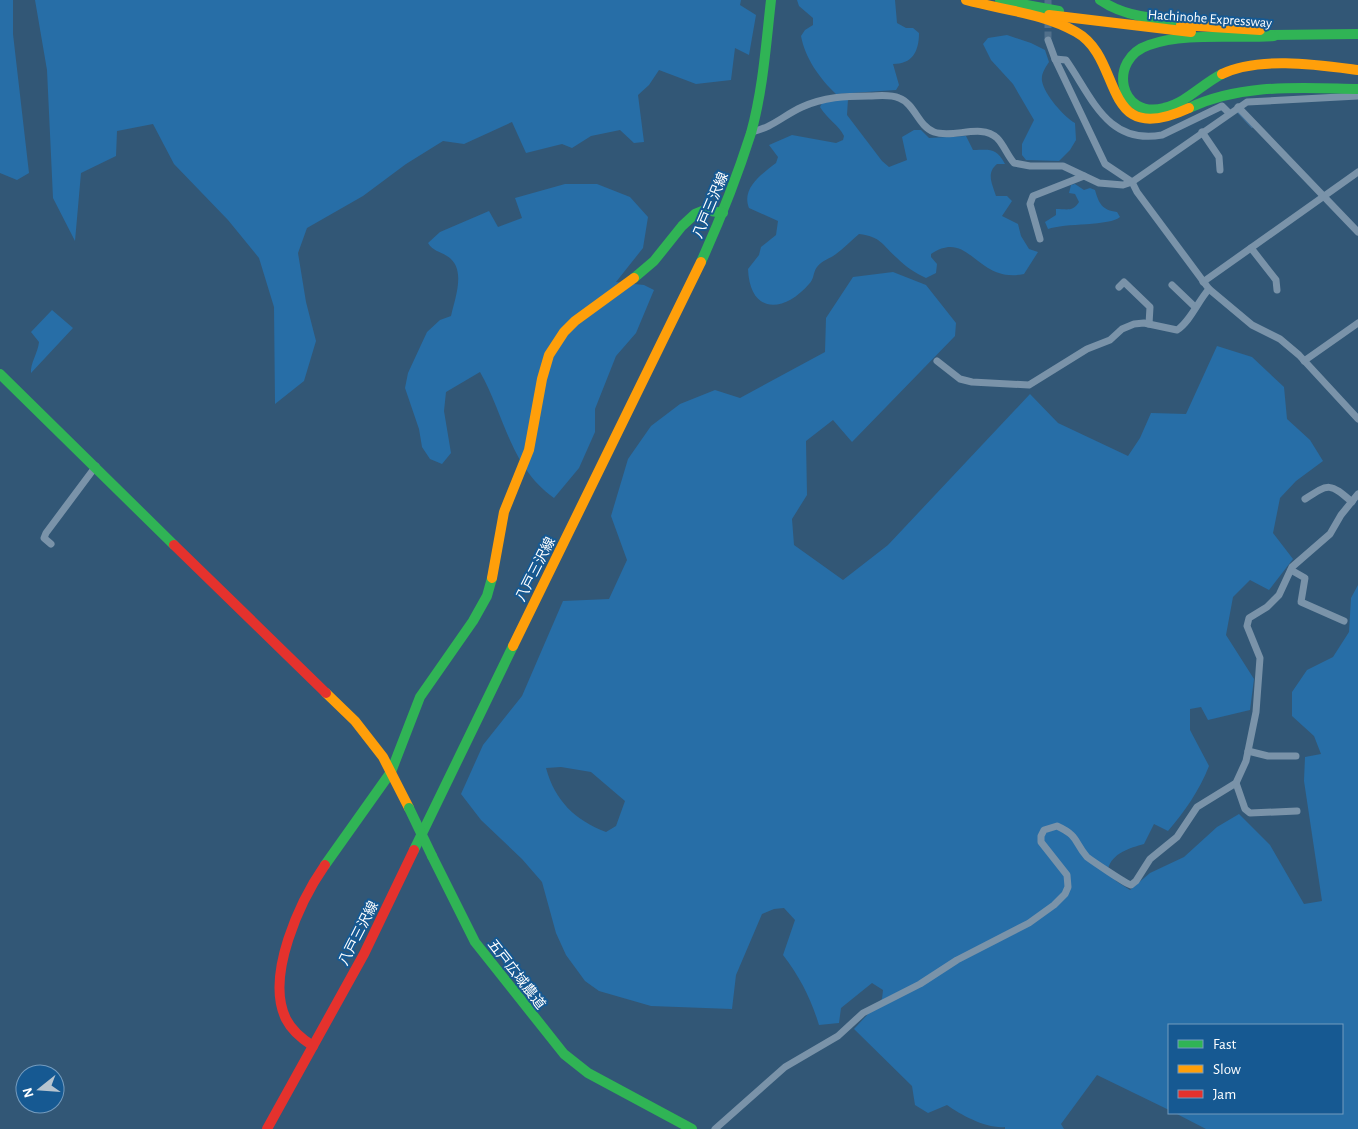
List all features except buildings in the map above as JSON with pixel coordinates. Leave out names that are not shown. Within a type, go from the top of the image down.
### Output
[{"type":"main road","name":"八戸三沢線","points":[[266,1129],[364,954],[528,615],[690,287],[723,213],[752,132],[760,89],[771,0]]},
{"type":"main road","points":[[966,0],[1050,22],[1083,36],[1096,52],[1120,102],[1130,111],[1142,117],[1155,118],[1170,115],[1213,97],[1239,91],[1358,89]]},
{"type":"main road","name":"Hachinohe Expressway","points":[[972,0],[1055,16],[1145,28],[1274,36],[1358,34]]},
{"type":"main road","name":"Hachinohe Expressway","points":[[1000,0],[1136,22],[1286,31],[1358,28]]},
{"type":"main road","points":[[1100,0],[1116,9],[1158,18],[1286,31]]},
{"type":"main road","points":[[1274,36],[1178,39],[1149,44],[1131,56],[1124,67],[1122,79],[1125,92],[1137,106],[1154,110],[1175,104],[1214,78],[1240,68],[1332,66],[1358,70]]},
{"type":"main road","points":[[313,1046],[294,1034],[281,1005],[282,967],[288,936],[296,914],[331,854],[391,772],[399,754],[412,713],[421,695],[486,596],[509,492],[530,444],[546,361],[566,329],[650,266],[696,212],[709,209],[723,213]]},
{"type":"main road","name":"五戸広域農道","points":[[0,374],[96,466],[355,721],[371,739],[391,772],[475,942],[564,1054],[588,1073],[692,1129]]},
{"type":"street","points":[[1048,40],[1055,59],[1105,164],[1132,182],[1137,192],[1209,289],[1252,325],[1280,339],[1304,361],[1358,419]]},
{"type":"street","points":[[1055,59],[1066,60],[1094,105],[1112,123],[1129,134],[1162,135],[1222,106],[1230,113]]},
{"type":"street","points":[[752,132],[776,124],[801,108],[822,100],[834,97],[894,96],[908,103],[927,128],[934,132],[946,134],[982,131],[998,139],[1014,163],[1030,166],[1063,166],[1099,184],[1123,185],[1132,182],[1247,102],[1358,96]]},
{"type":"street","points":[[1238,107],[1358,232]]},
{"type":"street","points":[[1202,132],[1219,157],[1220,170]]},
{"type":"street","points":[[1203,282],[1358,172]]},
{"type":"street","points":[[1040,240],[1030,204],[1033,196],[1084,176]]},
{"type":"street","points":[[1251,248],[1276,280],[1277,290]]},
{"type":"street","points":[[1118,287],[1124,282],[1150,307],[1149,324]]},
{"type":"street","points":[[1172,284],[1195,308]]},
{"type":"street","points":[[937,361],[960,378],[972,382],[1028,385],[1087,348],[1110,340],[1122,329],[1134,324],[1149,324],[1177,330],[1189,319],[1209,289]]},
{"type":"street","points":[[1304,361],[1358,323]]},
{"type":"street","points":[[51,544],[44,538],[46,533],[96,466]]},
{"type":"street","points":[[1305,499],[1324,486],[1334,487],[1352,502]]},
{"type":"street","points":[[715,1129],[785,1067],[838,1036],[863,1013],[920,984],[957,960],[1029,923],[1054,905],[1068,888],[1067,876],[1042,842],[1041,836],[1044,830],[1057,826],[1073,835],[1087,856],[1124,883],[1131,885],[1136,881],[1150,859],[1177,837],[1196,807],[1236,783],[1246,761],[1256,712],[1260,658],[1247,626],[1248,618],[1267,607],[1279,595],[1291,570],[1306,553],[1330,534],[1358,494]]},
{"type":"street","points":[[1291,570],[1304,578],[1301,602],[1330,617],[1344,621]]},
{"type":"street","points":[[1248,751],[1268,756],[1296,756]]},
{"type":"street","points":[[1236,783],[1245,809],[1250,813],[1297,810]]},
{"type":"shaded area","points":[[0,0],[13,0],[13,34],[29,173],[17,180],[0,173]]},
{"type":"shaded area","points":[[35,0],[741,0],[740,5],[756,15],[749,55],[735,48],[731,80],[696,84],[659,70],[649,85],[638,95],[644,142],[634,143],[620,130],[591,136],[572,148],[562,144],[526,153],[512,122],[464,144],[443,141],[406,164],[363,196],[307,228],[298,253],[306,302],[316,341],[304,381],[275,404],[274,307],[259,258],[228,220],[174,164],[153,124],[117,131],[116,156],[81,173],[75,241],[53,198],[47,70]]},
{"type":"shaded area","points":[[797,0],[895,0],[897,23],[906,28],[913,28],[919,33],[918,46],[913,56],[905,62],[893,64],[899,85],[896,90],[836,94],[819,75],[806,52],[801,36],[805,30],[813,25],[813,18],[799,6]]},
{"type":"shaded area","points":[[1007,35],[1045,50],[1049,62],[1042,76],[1042,81],[1046,92],[1065,116],[1075,123],[1076,140],[1070,150],[1059,161],[1026,160],[1022,155],[1022,144],[1034,120],[1013,84],[991,60],[983,44],[988,38]]},
{"type":"shaded area","points":[[837,99],[848,99],[847,115],[882,161],[889,167],[907,160],[902,137],[914,130],[921,130],[929,138],[966,136],[973,150],[992,151],[999,155],[1005,164],[997,164],[994,167],[991,175],[992,183],[996,196],[1007,196],[1012,201],[1002,216],[1018,224],[1021,236],[1029,249],[1038,252],[1024,274],[1008,275],[995,271],[965,252],[955,248],[944,248],[931,254],[931,257],[937,264],[936,273],[926,278],[907,267],[877,239],[859,234],[836,254],[819,265],[811,282],[799,294],[779,304],[770,305],[762,302],[755,295],[750,284],[748,269],[759,255],[761,247],[776,235],[778,221],[749,208],[747,201],[750,188],[754,182],[776,163],[778,157],[769,145],[792,135],[836,143],[843,140],[842,132],[820,107],[822,103]]},
{"type":"shaded area","points":[[565,184],[597,184],[630,197],[648,217],[643,248],[616,282],[644,285],[654,290],[636,333],[616,356],[595,409],[595,432],[579,468],[554,498],[527,471],[518,456],[480,372],[446,392],[444,411],[451,453],[442,464],[430,459],[422,447],[419,429],[405,388],[408,373],[427,332],[440,320],[451,316],[457,292],[457,268],[453,261],[428,243],[440,232],[489,211],[498,227],[522,218],[515,198]]},
{"type":"shaded area","points":[[1075,184],[1084,190],[1090,188],[1095,190],[1102,205],[1108,210],[1117,212],[1120,217],[1107,222],[1048,229],[1045,222],[1056,215],[1056,209],[1072,209],[1079,202],[1075,194],[1069,193],[1071,185]]},
{"type":"shaded area","points":[[893,272],[926,285],[956,323],[955,336],[852,442],[833,420],[806,441],[807,495],[792,519],[794,545],[843,580],[888,545],[1030,394],[1058,423],[1128,456],[1140,438],[1151,413],[1186,414],[1217,346],[1252,357],[1284,387],[1287,419],[1310,440],[1323,461],[1296,481],[1280,498],[1273,533],[1293,559],[1269,590],[1250,580],[1233,597],[1226,635],[1254,679],[1250,710],[1208,720],[1201,707],[1190,709],[1190,730],[1209,766],[1201,784],[1186,808],[1168,831],[1154,824],[1144,844],[1117,855],[1110,863],[1108,869],[1116,881],[1130,890],[1150,873],[1184,857],[1217,827],[1239,814],[1270,845],[1304,904],[1322,901],[1304,781],[1305,757],[1321,754],[1314,736],[1292,716],[1292,692],[1307,670],[1333,657],[1349,632],[1351,598],[1358,585],[1358,1129],[1206,1129],[1177,1114],[1343,1114],[1343,1024],[1168,1024],[1168,1110],[1097,1075],[1061,1124],[1064,1129],[1005,1129],[1005,1127],[990,1126],[974,1120],[947,1105],[928,1113],[915,1105],[912,1086],[854,1029],[882,999],[883,990],[872,983],[841,1008],[839,1023],[819,1025],[804,989],[783,955],[795,920],[784,908],[774,909],[762,914],[736,975],[732,1009],[651,1006],[599,991],[585,981],[566,955],[556,933],[542,882],[522,859],[481,820],[461,794],[483,745],[522,696],[563,601],[609,599],[627,560],[611,516],[628,459],[651,426],[680,404],[715,390],[740,398],[825,352],[826,318],[853,277]],"holes":[[[561,767],[591,772],[625,801],[616,826],[606,832],[585,822],[568,808],[555,790],[546,768]]]},
{"type":"shaded area","points":[[52,310],[73,328],[31,373],[39,342],[31,332]]},
{"type":"waterway","points":[[1238,112],[1252,127]]},
{"type":"tunnel","points":[[1048,0],[1048,40]]},
{"type":"traffic: fast","points":[[701,262],[728,198],[751,133],[761,84],[771,0]]},
{"type":"traffic: fast","points":[[1000,0],[1059,11]]},
{"type":"traffic: fast","points":[[1100,0],[1131,14],[1189,21]]},
{"type":"traffic: fast","points":[[1266,35],[1358,34]]},
{"type":"traffic: fast","points":[[1222,74],[1172,106],[1149,109],[1137,105],[1128,97],[1124,86],[1123,74],[1127,62],[1136,52],[1149,45],[1163,41],[1195,37],[1274,36]]},
{"type":"traffic: fast","points":[[1189,108],[1230,94],[1250,91],[1293,88],[1358,89]]},
{"type":"traffic: fast","points":[[634,278],[654,261],[682,226],[695,214],[705,210],[723,213]]},
{"type":"traffic: fast","points":[[0,374],[174,545]]},
{"type":"traffic: fast","points":[[325,865],[391,772],[420,697],[473,621],[487,596],[492,578]]},
{"type":"traffic: fast","points":[[414,850],[513,646]]},
{"type":"traffic: fast","points":[[409,808],[432,856]]},
{"type":"traffic: fast","points":[[432,856],[475,942],[564,1054],[588,1073],[692,1129]]},
{"type":"traffic: slow","points":[[966,0],[1050,20],[1076,32],[1091,45],[1102,61],[1117,96],[1127,110],[1140,118],[1160,118],[1189,108]]},
{"type":"traffic: slow","points":[[1049,15],[1191,32]]},
{"type":"traffic: slow","points":[[1181,25],[1260,30]]},
{"type":"traffic: slow","points":[[1222,74],[1237,68],[1253,65],[1289,63],[1358,70]]},
{"type":"traffic: slow","points":[[513,646],[701,262]]},
{"type":"traffic: slow","points":[[492,578],[504,512],[529,450],[542,379],[549,355],[564,332],[575,321],[634,278]]},
{"type":"traffic: slow","points":[[326,693],[355,721],[383,757],[409,808]]},
{"type":"traffic: jam","points":[[174,545],[326,693]]},
{"type":"traffic: jam","points":[[267,1129],[364,954],[414,850]]},
{"type":"traffic: jam","points":[[313,1046],[305,1041],[286,1019],[281,1002],[280,982],[288,939],[296,918],[305,898],[325,865]]}]
